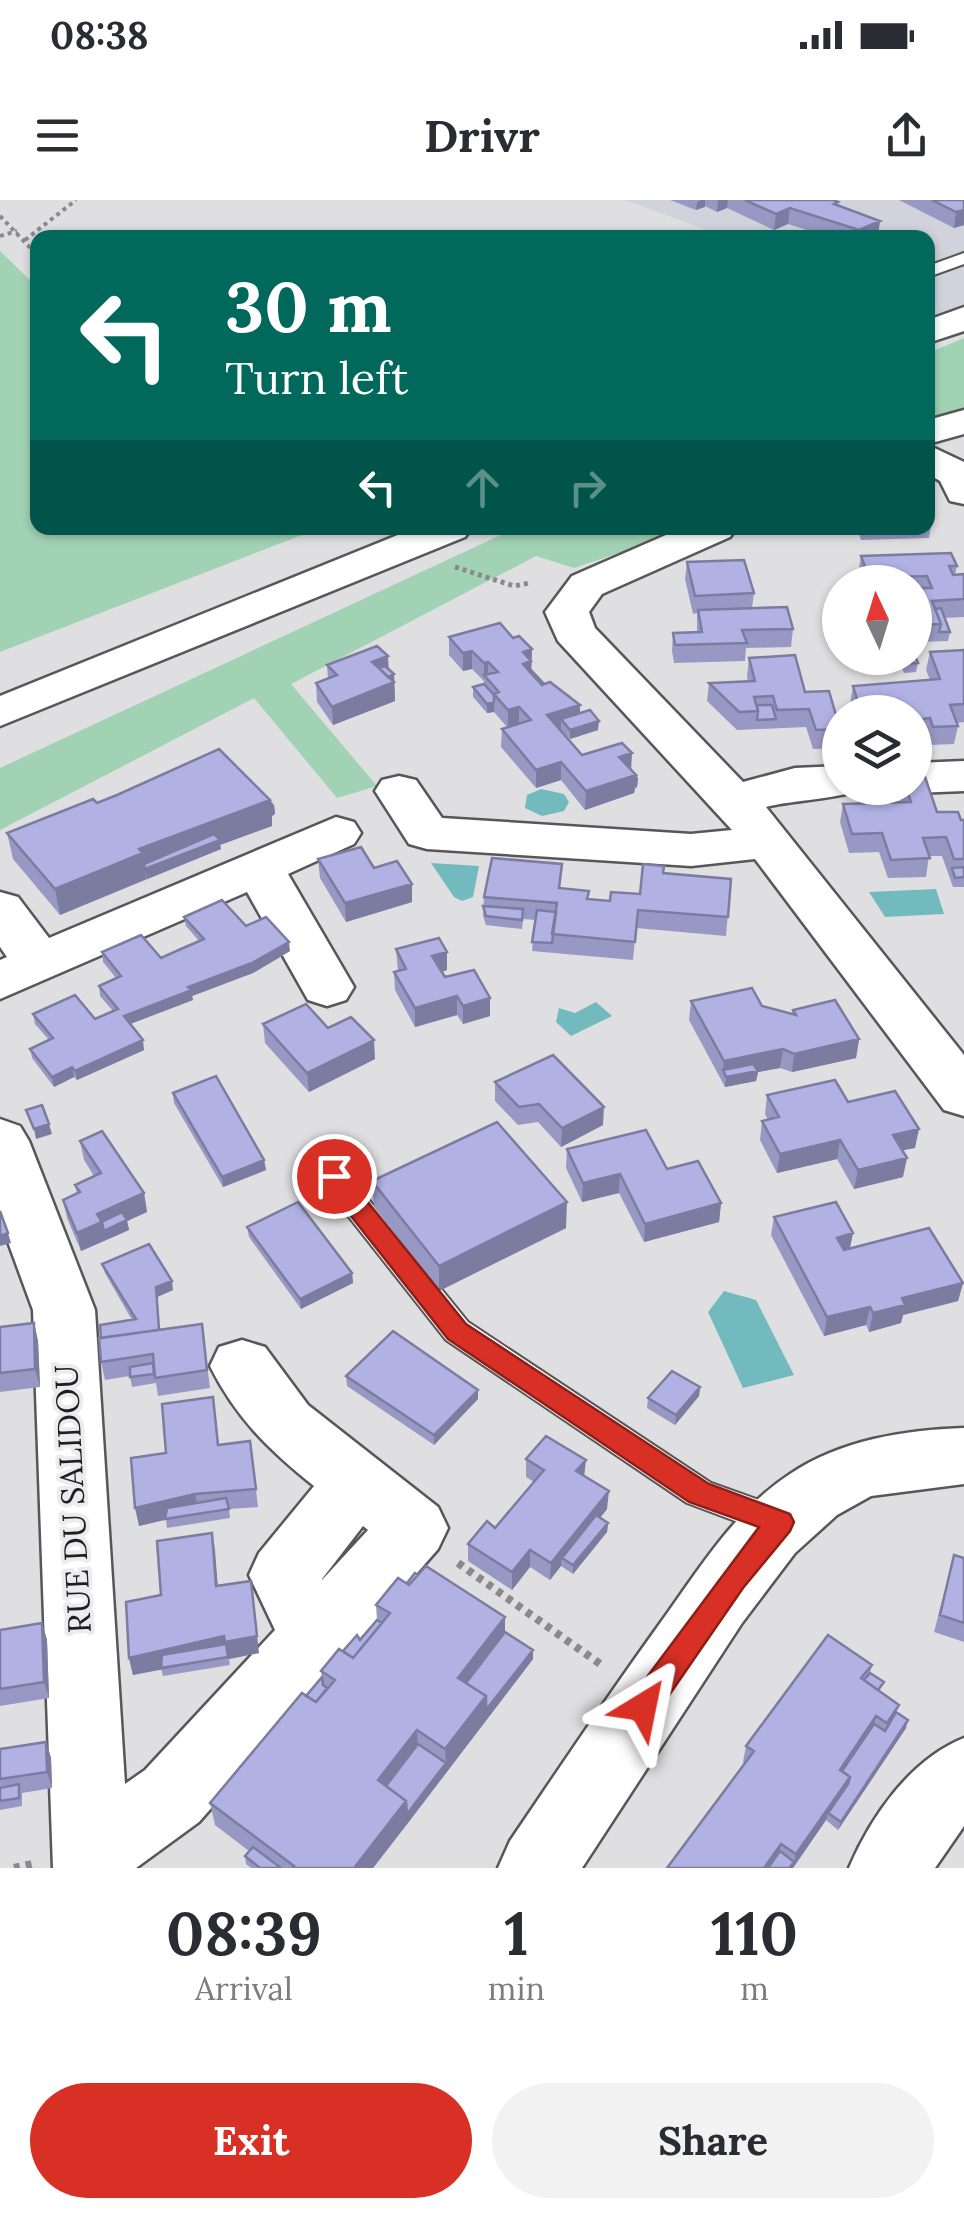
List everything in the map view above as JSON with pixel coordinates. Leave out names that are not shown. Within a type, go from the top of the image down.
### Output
[{"type":"street","points":[[935,329],[964,318]]},
{"type":"street","points":[[935,430],[964,422]]},
{"type":"street","points":[[0,712],[431,535]]},
{"type":"street","points":[[699,535],[587,585],[552,590],[567,612],[574,632],[770,842],[964,1095]]},
{"type":"street","points":[[932,777],[964,776]]},
{"type":"street","points":[[734,800],[795,783],[822,782]]},
{"type":"street","points":[[399,791],[428,833],[691,850],[770,842]]},
{"type":"street","points":[[0,909],[20,972],[336,833]]},
{"type":"street","points":[[259,867],[327,987]]},
{"type":"street","name":"RUE DU SALIDOU","points":[[0,1141],[64,1310],[92,1861]]},
{"type":"street","points":[[92,1861],[172,1796],[414,1528],[285,1424],[242,1366]]},
{"type":"street","points":[[537,1868],[733,1578],[780,1522],[838,1480],[915,1457],[964,1456]]},
{"type":"street","points":[[315,1638],[284,1575],[358,1481]]},
{"type":"street","points":[[888,1868],[938,1799],[964,1774]]},
{"type":"lane","points":[[935,269],[964,258]]},
{"type":"lane","points":[[334,1176],[457,1332],[699,1493],[780,1522]]},
{"type":"path","points":[[38,230],[76,200]]},
{"type":"path","points":[[0,216],[30,246]]},
{"type":"path","points":[[0,236],[16,232]]},
{"type":"path","points":[[25,240],[30,236]]},
{"type":"path","points":[[440,535],[469,574],[496,574],[514,586],[552,590]]},
{"type":"path","points":[[414,1528],[650,1698]]},
{"type":"shaded area","points":[[625,200],[964,200],[964,310],[944,318],[935,315],[935,230],[707,230]]},
{"type":"green space","points":[[0,251],[30,280],[30,535],[302,535],[0,652]]},
{"type":"green space","points":[[964,338],[964,408],[935,419],[935,350]]},
{"type":"green space","points":[[501,535],[672,535],[574,568],[536,556],[291,684],[377,786],[337,798],[254,698],[0,830],[0,768]]},
{"type":"water","points":[[541,789],[564,794],[569,802],[564,811],[542,816],[525,808],[527,795]]},
{"type":"water","points":[[431,863],[479,866],[473,897],[462,901],[454,897]]},
{"type":"water","points":[[936,889],[944,914],[885,917],[869,892]]},
{"type":"water","points":[[596,1002],[612,1016],[571,1036],[556,1022],[559,1008],[575,1013]]},
{"type":"water","points":[[724,1291],[756,1300],[794,1375],[743,1388],[708,1312]]},
{"type":"building","points":[[745,200],[833,200],[838,202],[834,204],[880,221],[859,230],[790,208],[776,214]]},
{"type":"building","points":[[932,200],[964,200],[964,210],[956,212]]},
{"type":"building","points":[[951,553],[957,566],[949,566],[953,575],[964,574],[964,599],[932,601],[932,565],[864,565],[861,556]]},
{"type":"building","points":[[744,560],[754,593],[695,596],[687,562]]},
{"type":"building","points":[[932,601],[941,624],[932,624]]},
{"type":"building","points":[[787,607],[793,629],[742,630],[747,643],[675,645],[673,633],[702,632],[698,610]]},
{"type":"building","points":[[941,608],[950,632],[939,632],[941,624],[935,609]]},
{"type":"building","points":[[500,623],[513,638],[519,636],[532,649],[523,652],[531,661],[523,664],[542,685],[550,682],[580,705],[547,715],[582,755],[622,743],[632,753],[619,757],[636,775],[586,791],[561,762],[536,770],[502,729],[531,720],[519,707],[508,710],[494,694],[499,692],[484,675],[498,672],[472,651],[463,653],[449,637]]},
{"type":"building","points":[[377,646],[388,656],[372,662],[394,682],[332,707],[316,683],[337,675],[327,665]]},
{"type":"building","points":[[964,650],[964,704],[950,705],[958,726],[933,727],[932,695],[856,695],[853,686],[940,679],[932,652]]},
{"type":"building","points":[[795,655],[805,692],[829,691],[830,695],[822,695],[822,730],[816,730],[809,709],[777,710],[773,696],[754,697],[758,711],[739,712],[709,683],[755,681],[749,658]]},
{"type":"building","points":[[385,666],[394,674],[388,677],[379,668]]},
{"type":"building","points":[[484,684],[494,695],[494,702],[487,704],[473,687]]},
{"type":"building","points":[[757,705],[772,705],[776,719],[757,720]]},
{"type":"building","points":[[590,710],[599,721],[570,730],[561,719]]},
{"type":"building","points":[[219,749],[270,800],[139,849],[143,853],[55,889],[7,833],[93,799],[97,803]]},
{"type":"building","points":[[932,797],[937,812],[958,812],[964,820],[964,859],[954,859],[946,837],[923,838],[930,858],[891,860],[882,833],[852,834],[843,805],[932,805]]},
{"type":"building","points":[[214,834],[220,840],[145,869],[144,864]]},
{"type":"building","points":[[361,847],[374,868],[397,861],[412,884],[345,903],[318,859]]},
{"type":"building","points":[[492,858],[562,864],[559,888],[589,891],[587,899],[610,901],[611,892],[640,894],[643,864],[664,866],[663,873],[731,879],[728,917],[638,910],[635,942],[552,934],[557,903],[484,897]]},
{"type":"building","points":[[964,867],[964,877],[955,878],[952,868]]},
{"type":"building","points":[[222,900],[246,926],[266,917],[289,942],[252,963],[188,987],[192,990],[124,1016],[143,1040],[75,1071],[72,1067],[52,1077],[30,1049],[53,1038],[33,1014],[75,995],[95,1019],[118,1009],[99,986],[121,976],[102,952],[141,935],[161,958],[204,939],[184,917]]},
{"type":"building","points":[[483,906],[523,909],[522,920],[486,916]]},
{"type":"building","points":[[537,910],[556,912],[552,943],[532,942]]},
{"type":"building","points":[[439,938],[447,952],[432,956],[445,977],[474,970],[490,998],[463,1006],[457,996],[415,1008],[394,972],[406,969],[396,949]]},
{"type":"building","points":[[752,988],[762,1006],[796,1015],[793,1010],[835,1000],[859,1039],[794,1054],[783,1049],[724,1061],[691,1001]]},
{"type":"building","points":[[306,1004],[328,1028],[351,1017],[374,1040],[307,1073],[263,1024]]},
{"type":"building","points":[[553,1055],[604,1107],[562,1128],[539,1104],[519,1107],[495,1082]]},
{"type":"building","points":[[753,1064],[758,1071],[726,1077],[723,1070]]},
{"type":"building","points":[[216,1076],[264,1160],[222,1177],[173,1093]]},
{"type":"building","points":[[835,1080],[848,1102],[895,1091],[919,1129],[893,1135],[907,1158],[858,1170],[840,1140],[780,1154],[762,1121],[779,1117],[767,1095]]},
{"type":"building","points":[[42,1105],[49,1124],[34,1129],[26,1110]]},
{"type":"building","points":[[497,1122],[567,1202],[439,1266],[372,1181]]},
{"type":"building","points":[[646,1130],[667,1169],[698,1161],[721,1203],[645,1224],[620,1174],[583,1183],[567,1149]]},
{"type":"building","points":[[102,1131],[144,1193],[97,1214],[102,1222],[77,1233],[63,1200],[80,1192],[75,1185],[101,1173],[80,1141]]},
{"type":"building","points":[[298,1202],[352,1273],[300,1299],[247,1227]]},
{"type":"building","points":[[836,1202],[853,1233],[837,1238],[844,1250],[929,1228],[963,1283],[902,1298],[905,1305],[873,1313],[870,1307],[827,1317],[774,1217]]},
{"type":"building","points":[[0,1211],[8,1233],[0,1236]]},
{"type":"building","points":[[122,1212],[127,1220],[104,1231],[102,1222],[99,1223]]},
{"type":"building","points":[[149,1244],[172,1281],[156,1287],[159,1330],[101,1338],[100,1325],[136,1319],[102,1264]]},
{"type":"building","points":[[34,1323],[35,1369],[0,1373],[0,1327]]},
{"type":"building","points":[[202,1324],[207,1370],[155,1378],[153,1354],[101,1362],[99,1338]]},
{"type":"building","points":[[393,1331],[478,1390],[434,1435],[346,1376]]},
{"type":"building","points":[[153,1363],[154,1374],[130,1377],[130,1367]]},
{"type":"building","points":[[672,1371],[700,1387],[676,1415],[648,1398]]},
{"type":"building","points":[[213,1397],[218,1445],[250,1441],[256,1489],[195,1494],[135,1508],[131,1458],[166,1453],[162,1404]]},
{"type":"building","points":[[546,1436],[586,1460],[576,1471],[609,1491],[551,1563],[530,1550],[512,1572],[468,1544],[487,1521],[495,1528],[544,1470],[526,1459]]},
{"type":"building","points":[[226,1498],[229,1509],[165,1519],[167,1508]]},
{"type":"building","points":[[596,1515],[608,1523],[573,1565],[562,1558]]},
{"type":"building","points":[[212,1533],[216,1586],[251,1581],[257,1636],[225,1642],[224,1636],[129,1658],[126,1602],[161,1595],[157,1541]]},
{"type":"building","points":[[954,1555],[964,1558],[964,1623],[940,1615]]},
{"type":"building","points":[[426,1566],[505,1617],[458,1678],[486,1696],[445,1749],[417,1730],[378,1780],[406,1801],[354,1868],[292,1868],[210,1803],[302,1693],[316,1702],[335,1680],[321,1671],[339,1649],[353,1658],[390,1613],[376,1605],[398,1578],[409,1585]]},
{"type":"building","points":[[377,1620],[382,1623],[353,1658],[343,1651],[357,1635],[360,1640]]},
{"type":"building","points":[[42,1623],[44,1682],[0,1689],[0,1630]]},
{"type":"building","points":[[505,1632],[533,1650],[486,1710],[486,1696],[466,1683]]},
{"type":"building","points":[[828,1635],[872,1665],[861,1678],[899,1705],[887,1723],[876,1716],[840,1770],[850,1777],[796,1854],[781,1844],[764,1868],[667,1868],[754,1751],[746,1746]]},
{"type":"building","points":[[226,1644],[228,1657],[161,1668],[162,1655]]},
{"type":"building","points":[[870,1673],[884,1682],[878,1690],[864,1680]]},
{"type":"building","points":[[322,1677],[327,1688],[316,1702],[306,1696]]},
{"type":"building","points":[[896,1712],[908,1720],[841,1822],[828,1813],[848,1784],[850,1777],[842,1771],[874,1724],[885,1731]]},
{"type":"building","points":[[46,1742],[47,1772],[0,1779],[0,1749]]},
{"type":"building","points":[[418,1744],[446,1763],[407,1814],[406,1801],[386,1786]]},
{"type":"building","points":[[19,1784],[19,1798],[0,1801],[0,1788]]},
{"type":"building","points":[[253,1847],[281,1868],[260,1868],[245,1856]]},
{"type":"building","points":[[780,1851],[794,1862],[789,1868],[768,1868]]},
{"type":"route","points":[[334,1176],[457,1332],[699,1493],[780,1522],[733,1578],[643,1707]]}]
